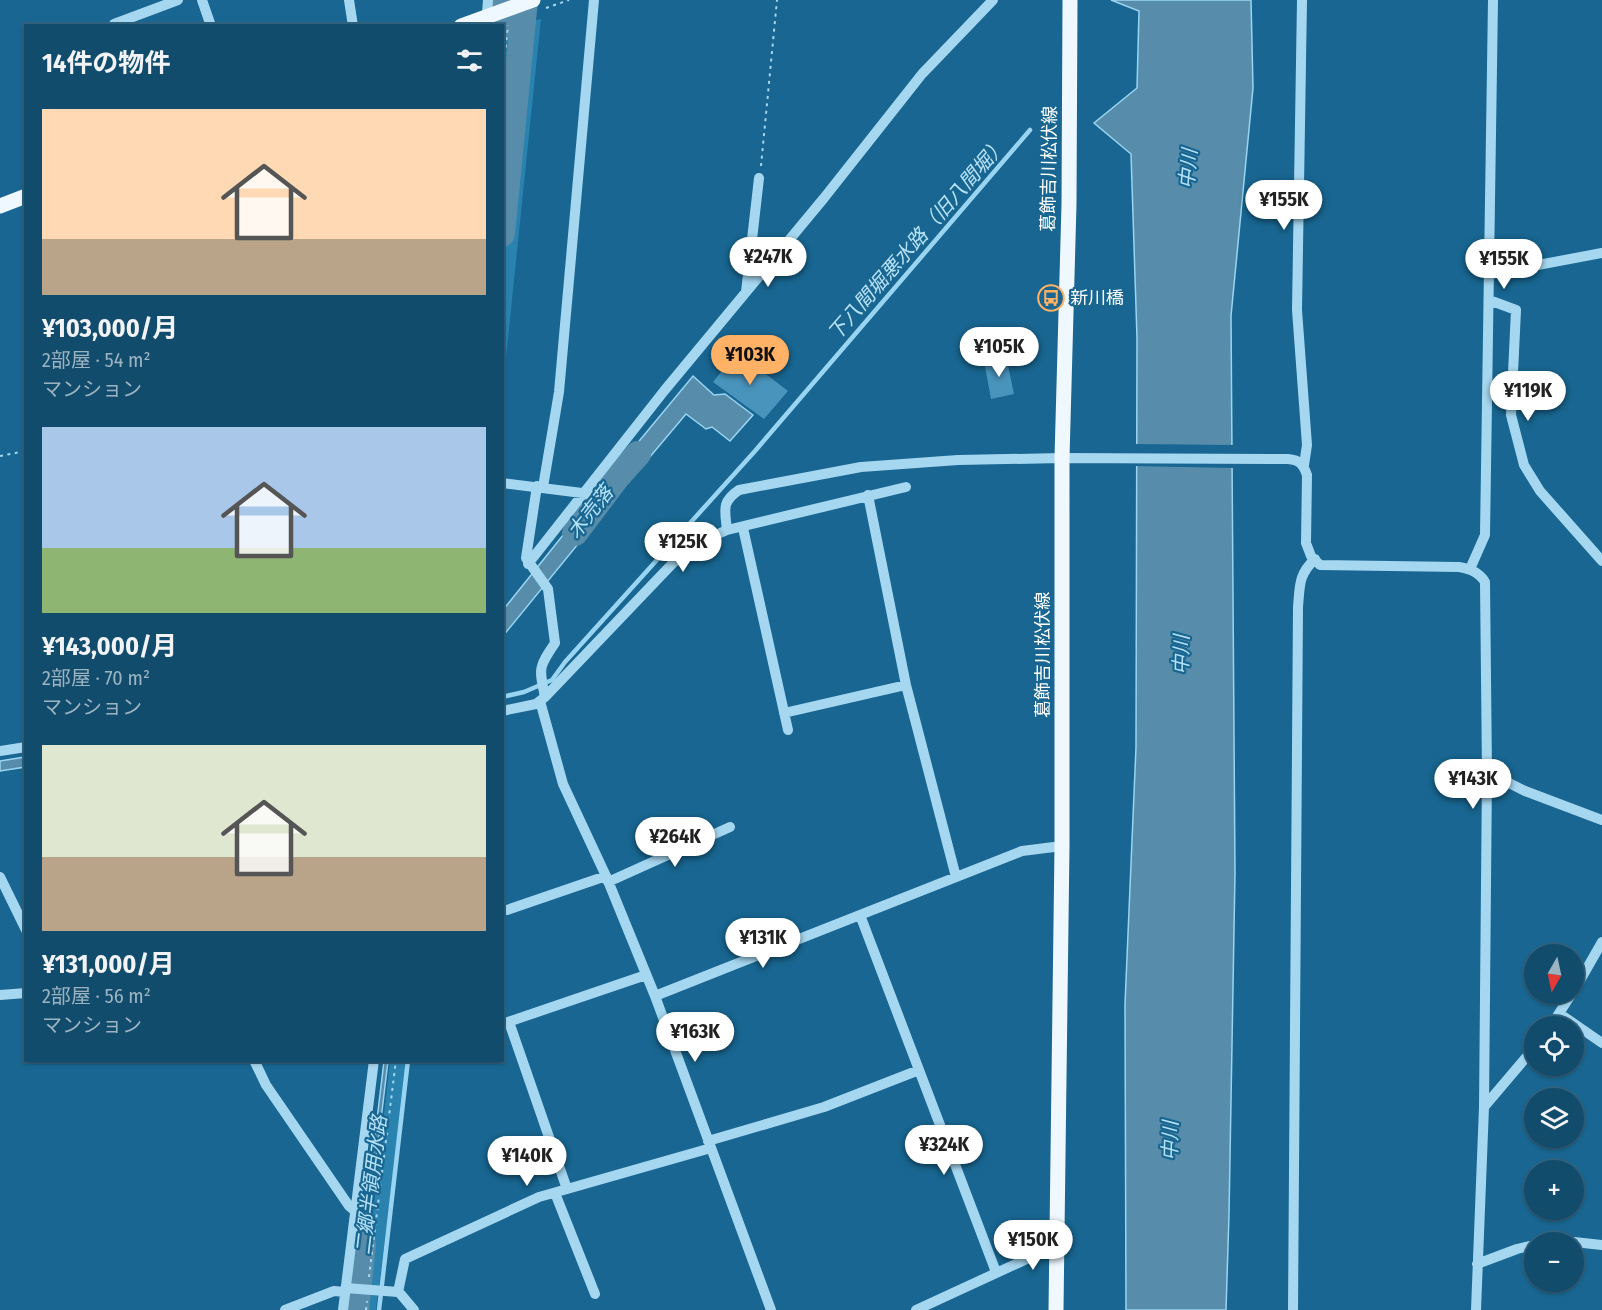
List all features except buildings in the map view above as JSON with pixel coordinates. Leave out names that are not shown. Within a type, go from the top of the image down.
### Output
[{"type":"main road","name":"葛飾吉川松伏線","points":[[1056,1310],[1062,846],[1062,458],[1069,204],[1070,0]]},
{"type":"main road","points":[[467,24],[540,4]]},
{"type":"main road","points":[[0,206],[24,197]]},
{"type":"street","points":[[114,24],[178,0]]},
{"type":"street","points":[[202,0],[210,24]]},
{"type":"street","points":[[349,0],[353,24]]},
{"type":"street","points":[[594,0],[559,392],[526,558],[528,564],[548,589],[555,643],[539,670],[542,699],[563,784],[607,879],[655,996],[771,1310]]},
{"type":"street","points":[[528,564],[590,493],[664,391],[824,198],[922,74],[993,0]]},
{"type":"street","points":[[1302,0],[1297,310],[1307,445],[1304,465],[1308,489],[1306,543],[1311,556],[1320,565],[1470,569],[1481,576],[1485,582],[1487,772],[1484,1107],[1476,1310]]},
{"type":"street","points":[[1470,569],[1485,535],[1493,0]]},
{"type":"street","points":[[746,292],[759,178]]},
{"type":"street","points":[[1490,274],[1602,253]]},
{"type":"street","points":[[1489,300],[1516,310],[1511,415],[1524,465],[1540,491],[1602,561]]},
{"type":"street","points":[[727,530],[725,505],[729,497],[739,490],[861,467],[958,460],[1062,458],[1288,459],[1297,460],[1304,465]]},
{"type":"street","points":[[504,483],[590,493]]},
{"type":"street","points":[[504,711],[536,704],[542,699],[673,563],[700,542],[727,530],[906,487]]},
{"type":"street","points":[[868,495],[906,685],[956,877]]},
{"type":"street","points":[[743,528],[788,730]]},
{"type":"street","points":[[1293,1310],[1298,608],[1300,583],[1304,569],[1315,559]]},
{"type":"street","points":[[784,713],[906,685]]},
{"type":"street","points":[[0,751],[24,747]]},
{"type":"street","points":[[1487,772],[1526,791],[1602,820]]},
{"type":"street","points":[[507,910],[607,879],[729,827]]},
{"type":"street","points":[[655,996],[1022,851],[1062,846]]},
{"type":"street","points":[[0,877],[24,926]]},
{"type":"street","points":[[860,915],[996,1272]]},
{"type":"street","points":[[1584,973],[1602,942]]},
{"type":"street","points":[[567,1190],[506,1023],[646,975]]},
{"type":"street","points":[[0,995],[24,993]]},
{"type":"street","points":[[1566,1004],[1560,1014],[1602,1043]]},
{"type":"street","points":[[1484,1107],[1524,1060]]},
{"type":"street","points":[[255,1062],[266,1085],[349,1206],[356,1212]]},
{"type":"street","points":[[343,1310],[358,1290],[356,1212],[374,1062]]},
{"type":"street","points":[[398,1292],[405,1259],[539,1197],[824,1107],[919,1070]]},
{"type":"street","points":[[555,1193],[596,1294]]},
{"type":"street","points":[[1584,1243],[1602,1245]]},
{"type":"street","points":[[916,1310],[1057,1245]]},
{"type":"street","points":[[1477,1264],[1524,1247]]},
{"type":"street","points":[[285,1310],[334,1292],[358,1290],[398,1292],[414,1310]]},
{"type":"path","points":[[540,4],[569,0]]},
{"type":"path","points":[[759,178],[777,0]]},
{"type":"path","points":[[0,456],[24,451]]},
{"type":"path","points":[[366,1310],[358,1290],[396,1062]]},
{"type":"shaded area","points":[[541,19],[504,377],[504,46],[506,28]]},
{"type":"shaded area","points":[[390,1062],[407,1062],[376,1310],[362,1310]]},
{"type":"water","name":"中川","points":[[1111,0],[1251,0],[1253,88],[1231,316],[1235,873],[1226,1310],[1126,1310],[1125,1004],[1136,747],[1137,338],[1131,154],[1094,123],[1137,88],[1139,11]]},
{"type":"water","points":[[693,376],[714,395],[725,394],[753,415],[730,441],[712,427],[706,429],[686,414],[628,483],[612,480],[611,475]]},
{"type":"water","points":[[588,504],[609,506],[504,635],[504,609]]},
{"type":"water","points":[[24,757],[24,767],[0,771],[0,761]]},
{"type":"water","points":[[384,1062],[388,1062],[362,1278],[358,1278]]},
{"type":"pier","points":[[1134,444],[1234,445],[1234,468],[1134,466]]},
{"type":"waterway","name":"二郷半領用水路","points":[[502,24],[504,0]]},
{"type":"waterway","points":[[504,214],[525,0]]},
{"type":"waterway","name":"下八間堀悪水路（旧八間堀）","points":[[504,697],[524,692],[552,680],[565,662],[755,451],[1030,130]]},
{"type":"waterway","name":"木売落","points":[[575,533],[618,476],[638,454]]},
{"type":"waterway","name":"下八間堀悪水路（旧八間堀）","points":[[379,1310],[408,1062]]},
{"type":"waterway","name":"二郷半領用水路","points":[[356,1310],[363,1245]]},
{"type":"place","name":"新川橋","points":[[1051,298]]}]
